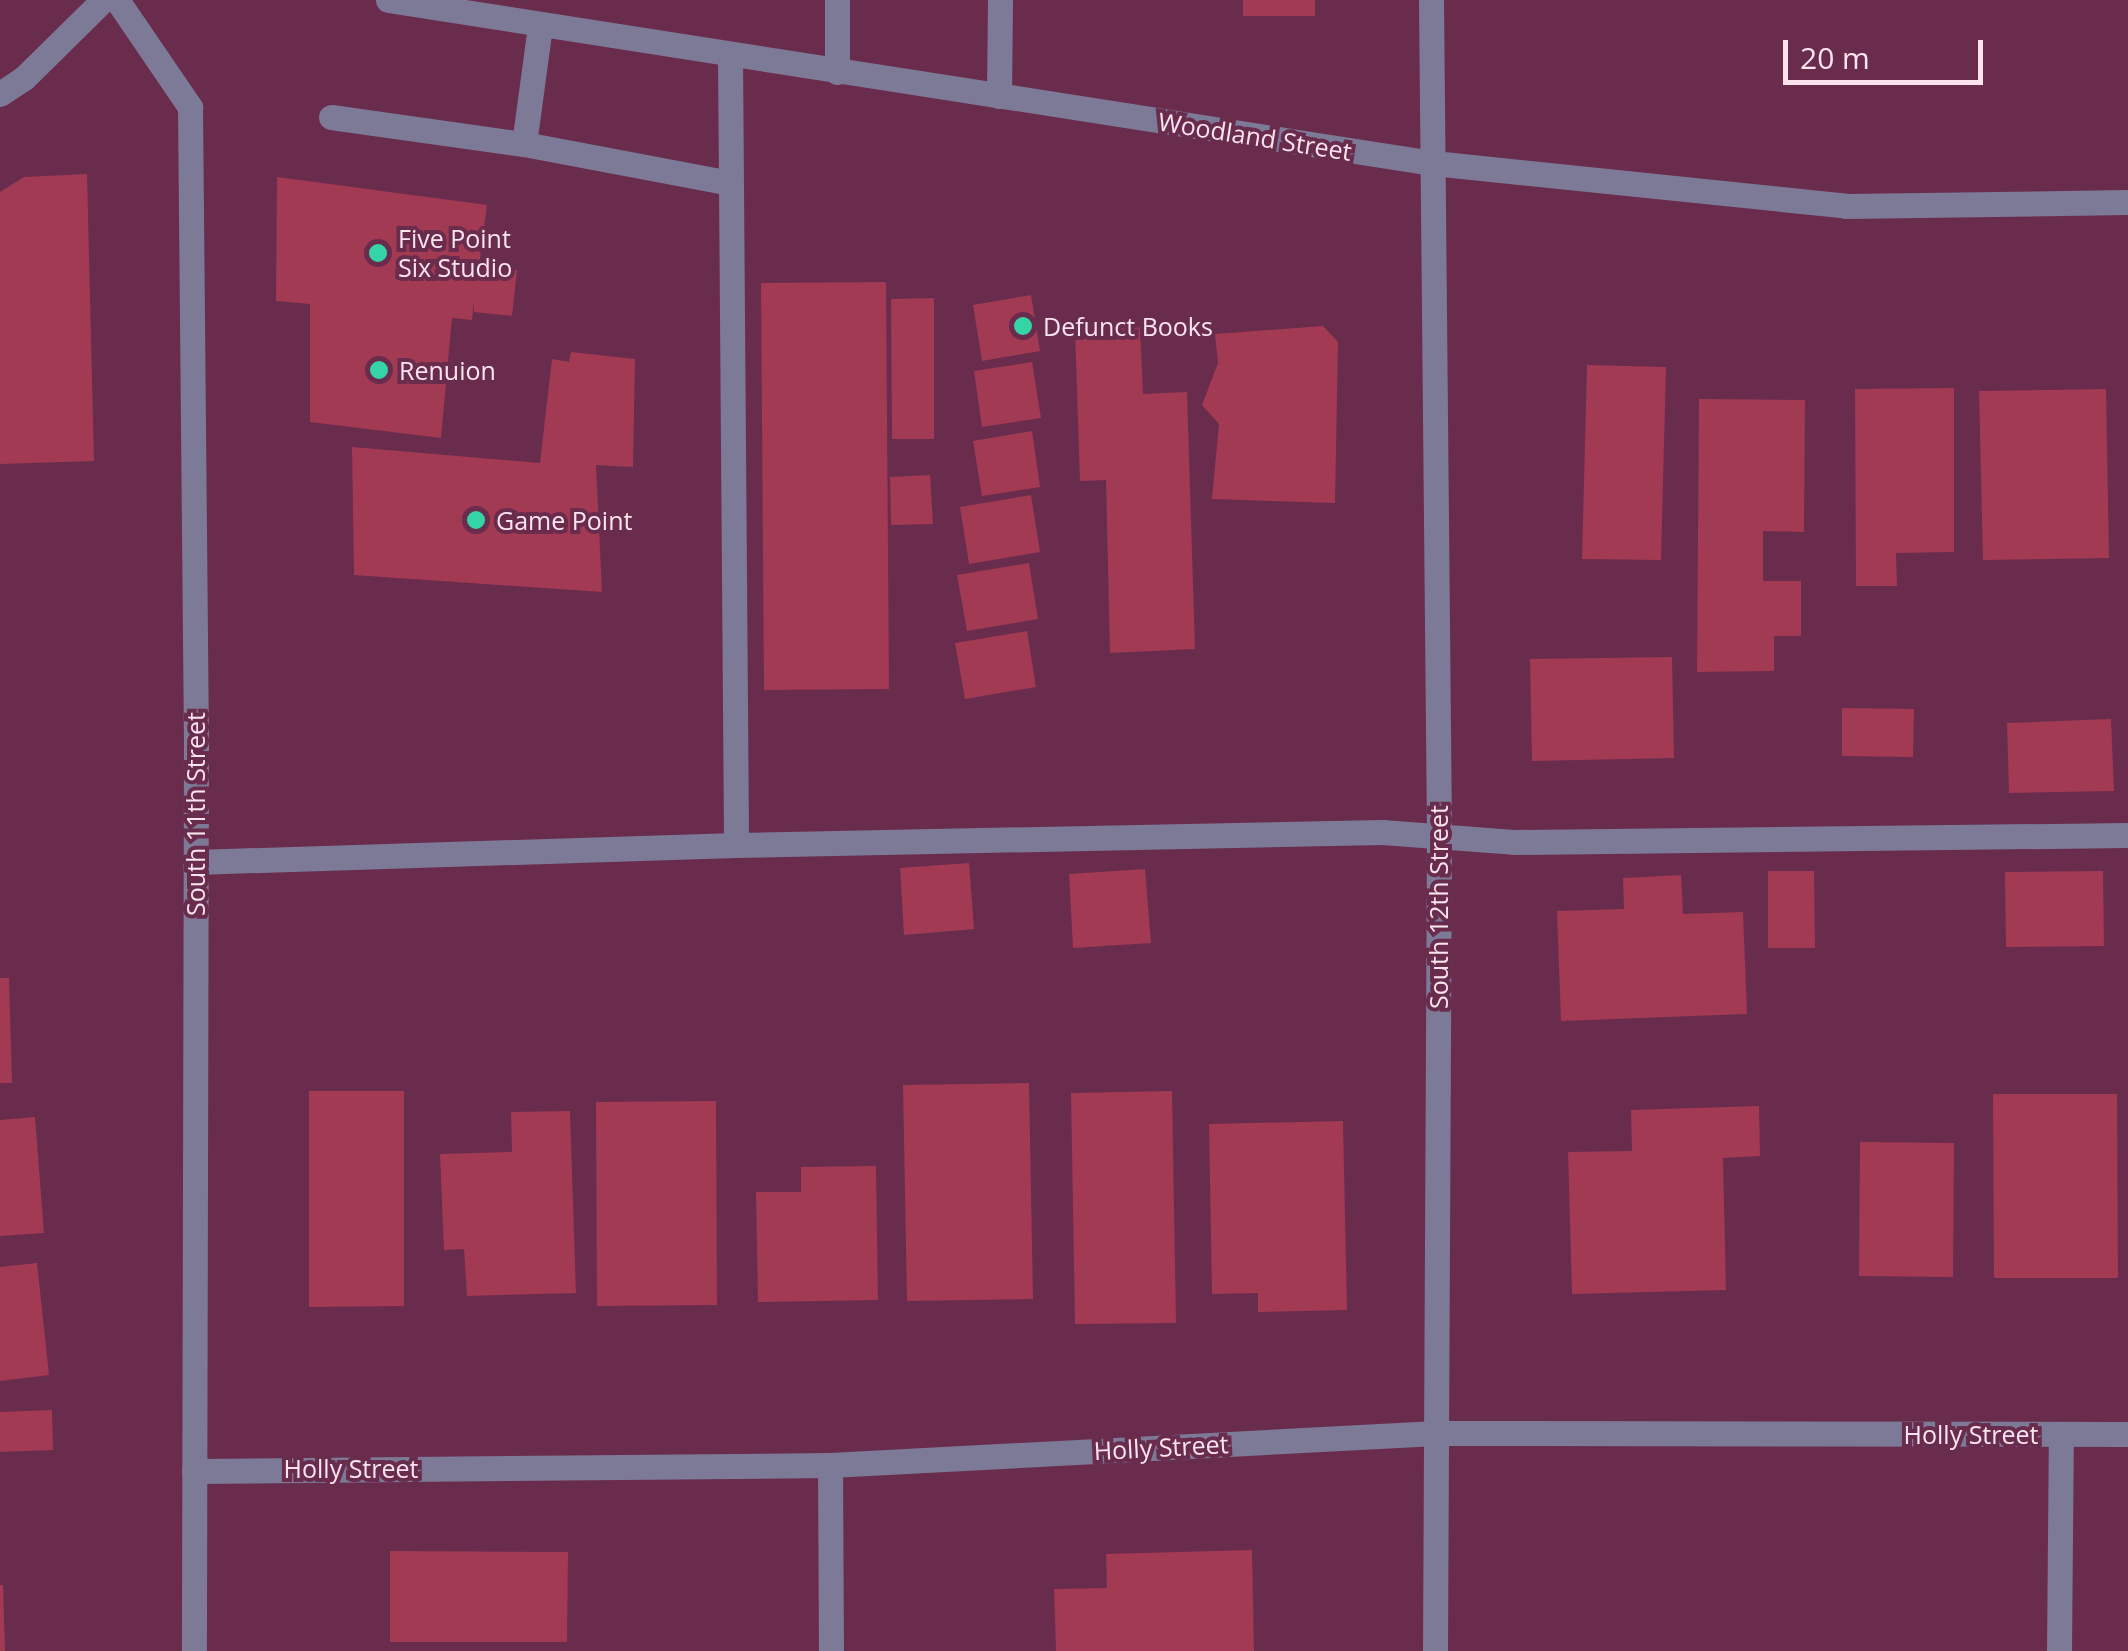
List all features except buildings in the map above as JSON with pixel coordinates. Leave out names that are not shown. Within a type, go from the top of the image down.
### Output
[{"type":"street","points":[[0,94],[24,78],[103,0]]},
{"type":"street","name":"South 11th Street","points":[[116,0],[190,107],[195,862],[194,1651]]},
{"type":"street","name":"Woodland Street","points":[[388,0],[1433,163],[1846,206],[2128,202]]},
{"type":"street","points":[[837,0],[838,72]]},
{"type":"street","points":[[999,96],[1000,0]]},
{"type":"street","name":"South 12th Street","points":[[1431,0],[1439,833],[1435,1651]]},
{"type":"street","points":[[524,144],[540,25]]},
{"type":"street","points":[[730,56],[736,845]]},
{"type":"street","points":[[331,117],[524,144],[730,182]]},
{"type":"street","points":[[195,862],[736,845],[1439,833],[1514,842],[2128,836]]},
{"type":"street","name":"Holly Street","points":[[194,1472],[830,1465],[1436,1433],[2128,1434]]},
{"type":"street","points":[[2058,1651],[2062,1434]]},
{"type":"street","points":[[830,1465],[831,1651]]},
{"type":"place","name":"Five Point Six Studio","points":[[378,253]]},
{"type":"place","name":"Defunct Books","points":[[1023,326]]},
{"type":"place","name":"Renuion","points":[[379,370]]},
{"type":"place","name":"Game Point","points":[[476,520]]}]
